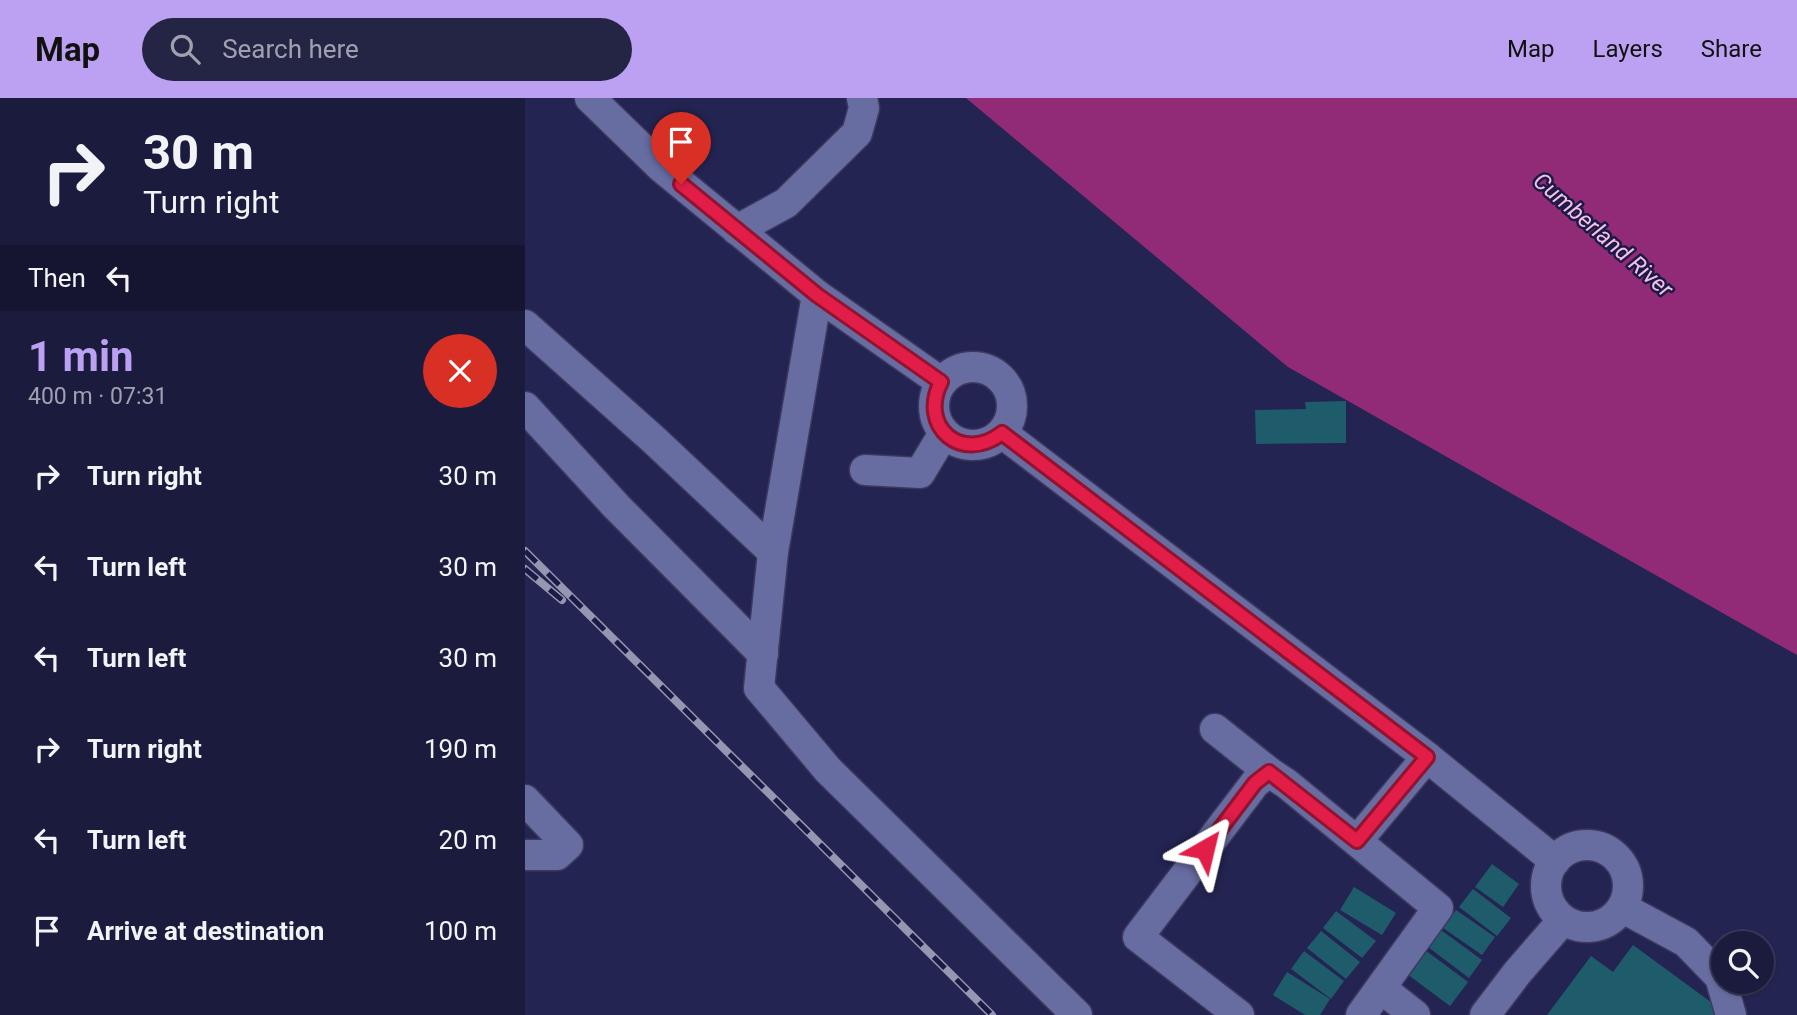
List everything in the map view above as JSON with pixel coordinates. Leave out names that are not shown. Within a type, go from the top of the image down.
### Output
[{"type":"lane","points":[[590,98],[662,168],[817,295],[941,382]]},
{"type":"lane","points":[[737,230],[786,203],[857,132],[864,108],[862,98]]},
{"type":"lane","points":[[817,295],[773,552],[759,688],[828,770],[1077,1015]]},
{"type":"lane","points":[[525,325],[654,440],[773,552]]},
{"type":"lane","points":[[977,366],[1000,376],[1008,386],[1013,410],[1002,433],[980,445],[968,445],[955,441],[944,433],[933,408],[935,394],[941,382],[951,372],[977,366]]},
{"type":"lane","points":[[525,407],[616,506],[763,654]]},
{"type":"lane","points":[[865,470],[920,473],[944,433]]},
{"type":"lane","points":[[1002,433],[1427,757],[1555,861]]},
{"type":"lane","points":[[1215,729],[1439,908],[1361,1015]]},
{"type":"lane","points":[[1357,841],[1427,757]]},
{"type":"lane","points":[[1239,1015],[1138,937],[1255,783],[1269,772]]},
{"type":"lane","points":[[525,800],[568,845],[557,855],[525,855]]},
{"type":"lane","points":[[1591,845],[1605,849],[1616,857],[1624,868],[1628,881],[1623,908],[1614,918],[1589,928],[1563,920],[1547,899],[1545,886],[1548,872],[1555,861],[1577,846],[1591,845]]},
{"type":"lane","points":[[1623,908],[1686,942],[1720,977],[1731,1015]]},
{"type":"lane","points":[[1485,1015],[1563,920]]},
{"type":"lane","points":[[1381,989],[1415,1015]]},
{"type":"water","name":"Cumberland River","points":[[966,98],[1797,98],[1797,655],[1288,367]]},
{"type":"building","points":[[1346,401],[1346,443],[1256,444],[1255,410],[1306,409],[1305,402]]},
{"type":"building","points":[[1492,864],[1519,884],[1503,907],[1475,887]]},
{"type":"building","points":[[1354,887],[1396,913],[1382,935],[1340,910]]},
{"type":"building","points":[[1473,889],[1511,918],[1497,936],[1459,907]]},
{"type":"building","points":[[1456,910],[1495,937],[1482,955],[1443,928]]},
{"type":"building","points":[[1336,911],[1376,941],[1362,958],[1323,928]]},
{"type":"building","points":[[1441,930],[1482,960],[1469,978],[1428,947]]},
{"type":"building","points":[[1321,931],[1360,962],[1346,979],[1307,948]]},
{"type":"building","points":[[1633,945],[1719,1008],[1714,1015],[1547,1015],[1591,956],[1613,972]]},
{"type":"building","points":[[1425,950],[1468,982],[1450,1006],[1407,974]]},
{"type":"building","points":[[1304,951],[1344,981],[1331,999],[1291,969]]},
{"type":"building","points":[[1287,972],[1330,999],[1320,1015],[1305,1015],[1273,995]]},
{"type":"railway","points":[[525,551],[992,1015]]},
{"type":"railway","points":[[525,569],[562,600]]},
{"type":"route","points":[[681,184],[817,295],[941,382],[935,394],[933,408],[944,433],[955,441],[980,445],[1002,433],[1427,757],[1357,841],[1287,783],[1269,772],[1255,783],[1205,849]]}]
